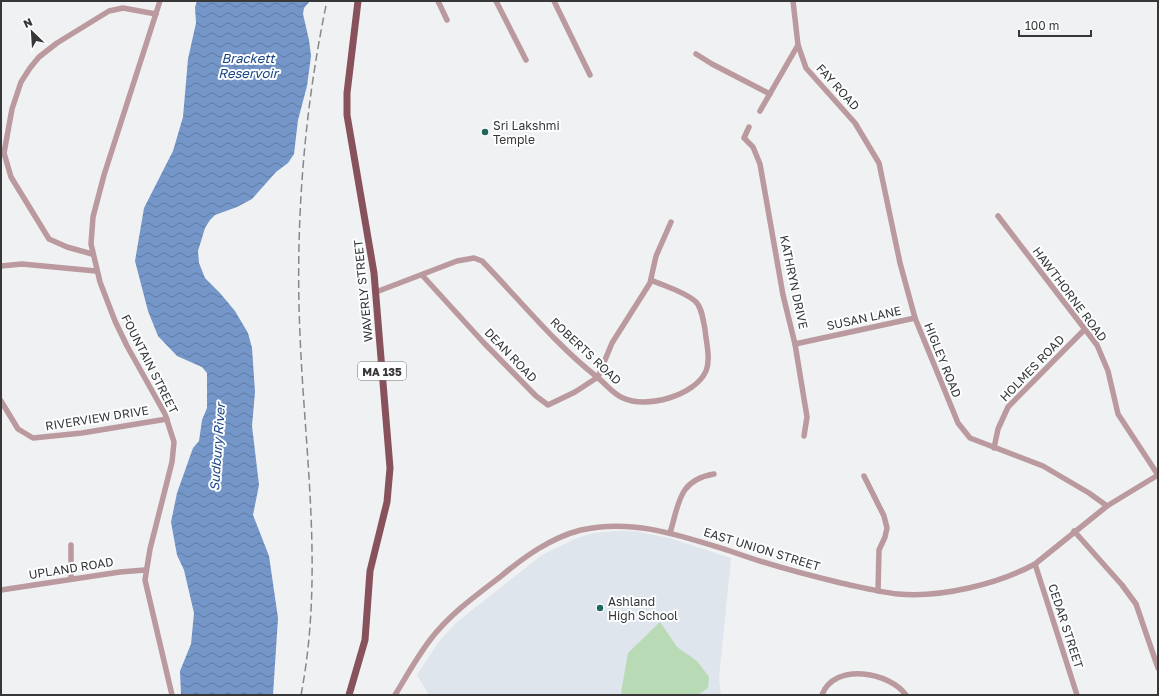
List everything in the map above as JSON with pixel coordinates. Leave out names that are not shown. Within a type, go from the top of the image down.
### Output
[{"type":"main road","name":"WAVERLY STREET","points":[[349,695],[365,640],[370,566],[387,502],[389,485],[389,447],[372,254],[347,115],[349,81],[358,1]]},
{"type":"street","name":"FOUNTAIN STREET","points":[[160,1],[96,206],[91,232],[92,254],[96,271],[121,335],[167,419],[174,442],[172,462],[145,570],[147,592],[172,695]]},
{"type":"street","points":[[438,1],[447,20]]},
{"type":"street","points":[[496,1],[526,60]]},
{"type":"street","points":[[554,1],[590,75]]},
{"type":"street","name":"FAY ROAD","points":[[793,1],[798,45],[806,68],[813,78],[840,104],[866,138]]},
{"type":"street","points":[[92,254],[67,247],[49,239],[11,177],[4,153],[12,110],[21,82],[30,68],[39,57],[57,44],[109,11],[123,8],[156,14]]},
{"type":"street","points":[[760,111],[798,45]]},
{"type":"street","points":[[696,54],[770,94]]},
{"type":"street","name":"KATHRYN DRIVE","points":[[749,127],[744,138],[753,147],[760,164],[783,295],[795,344],[806,417],[804,436]]},
{"type":"street","name":"HIGLEY ROAD","points":[[866,138],[876,154],[883,175],[900,263],[915,318],[958,423],[970,438],[1043,466],[1089,493],[1107,506]]},
{"type":"street","name":"HAWTHORNE ROAD","points":[[998,216],[1084,329],[1104,359],[1118,414],[1158,475]]},
{"type":"street","points":[[598,377],[612,343],[644,295],[651,280],[656,256],[671,222]]},
{"type":"street","name":"ROBERTS ROAD","points":[[376,292],[467,259],[474,258],[482,261],[558,343],[586,369],[598,377],[621,398],[633,402],[648,402],[674,396],[689,389],[700,380],[706,371],[708,361],[703,319],[698,306],[689,297],[651,280]]},
{"type":"street","points":[[1,266],[22,264],[96,271]]},
{"type":"street","name":"DEAN ROAD","points":[[422,275],[483,342],[544,403],[548,405],[554,403],[588,385],[598,377]]},
{"type":"street","name":"SUSAN LANE","points":[[795,344],[915,318]]},
{"type":"street","name":"HOLMES ROAD","points":[[994,448],[998,429],[1008,407],[1084,329]]},
{"type":"street","name":"RIVERVIEW DRIVE","points":[[1,401],[18,429],[33,438],[82,433],[167,419]]},
{"type":"street","points":[[670,533],[687,486],[696,478],[714,474]]},
{"type":"street","name":"EAST UNION STREET","points":[[395,695],[429,641],[448,620],[537,549],[572,533],[598,527],[639,527],[670,533],[771,565],[878,590],[900,594],[946,591],[1000,579],[1035,564],[1107,506],[1158,475]]},
{"type":"street","points":[[864,476],[884,516],[887,528],[879,550],[878,590]]},
{"type":"street","points":[[1074,532],[1122,585],[1136,604],[1158,668]]},
{"type":"street","points":[[70,579],[71,544]]},
{"type":"street","name":"CEDAR STREET","points":[[1035,564],[1077,695]]},
{"type":"street","name":"UPLAND ROAD","points":[[1,590],[70,579],[145,570]]},
{"type":"street","points":[[822,695],[830,684],[837,679],[856,674],[880,677],[892,681],[899,686],[906,695]]},
{"type":"shaded area","name":"Ashland High School","points":[[635,531],[669,538],[731,558],[719,678],[721,695],[429,695],[417,675],[440,640],[457,622],[542,555],[577,538],[594,533]]},
{"type":"green space","points":[[660,622],[677,647],[697,661],[709,677],[708,688],[698,695],[622,695],[621,693],[628,653]]},
{"type":"water","name":"Brackett Reservoir","points":[[197,1],[310,1],[304,8],[303,14],[311,56],[307,86],[298,120],[294,154],[288,163],[276,172],[252,199],[237,207],[215,215],[210,220],[205,228],[198,251],[199,263],[205,278],[235,311],[248,333],[252,348],[255,392],[252,426],[259,485],[253,515],[269,556],[278,618],[273,695],[181,695],[180,671],[191,644],[194,613],[184,570],[177,555],[171,522],[177,493],[193,448],[199,441],[202,420],[207,408],[207,373],[202,367],[177,356],[158,336],[148,311],[135,261],[144,208],[173,151],[183,117],[188,59],[196,23],[195,7]]},
{"type":"railway","points":[[301,695],[308,650],[312,560],[309,470],[300,335],[300,209],[312,83],[327,1]]},
{"type":"place","name":"Sri Lakshmi Temple","points":[[485,132]]},
{"type":"place","name":"Ashland High School","points":[[600,608]]},
{"type":"water label","name":"Sudbury River","points":[[217,447]]}]
